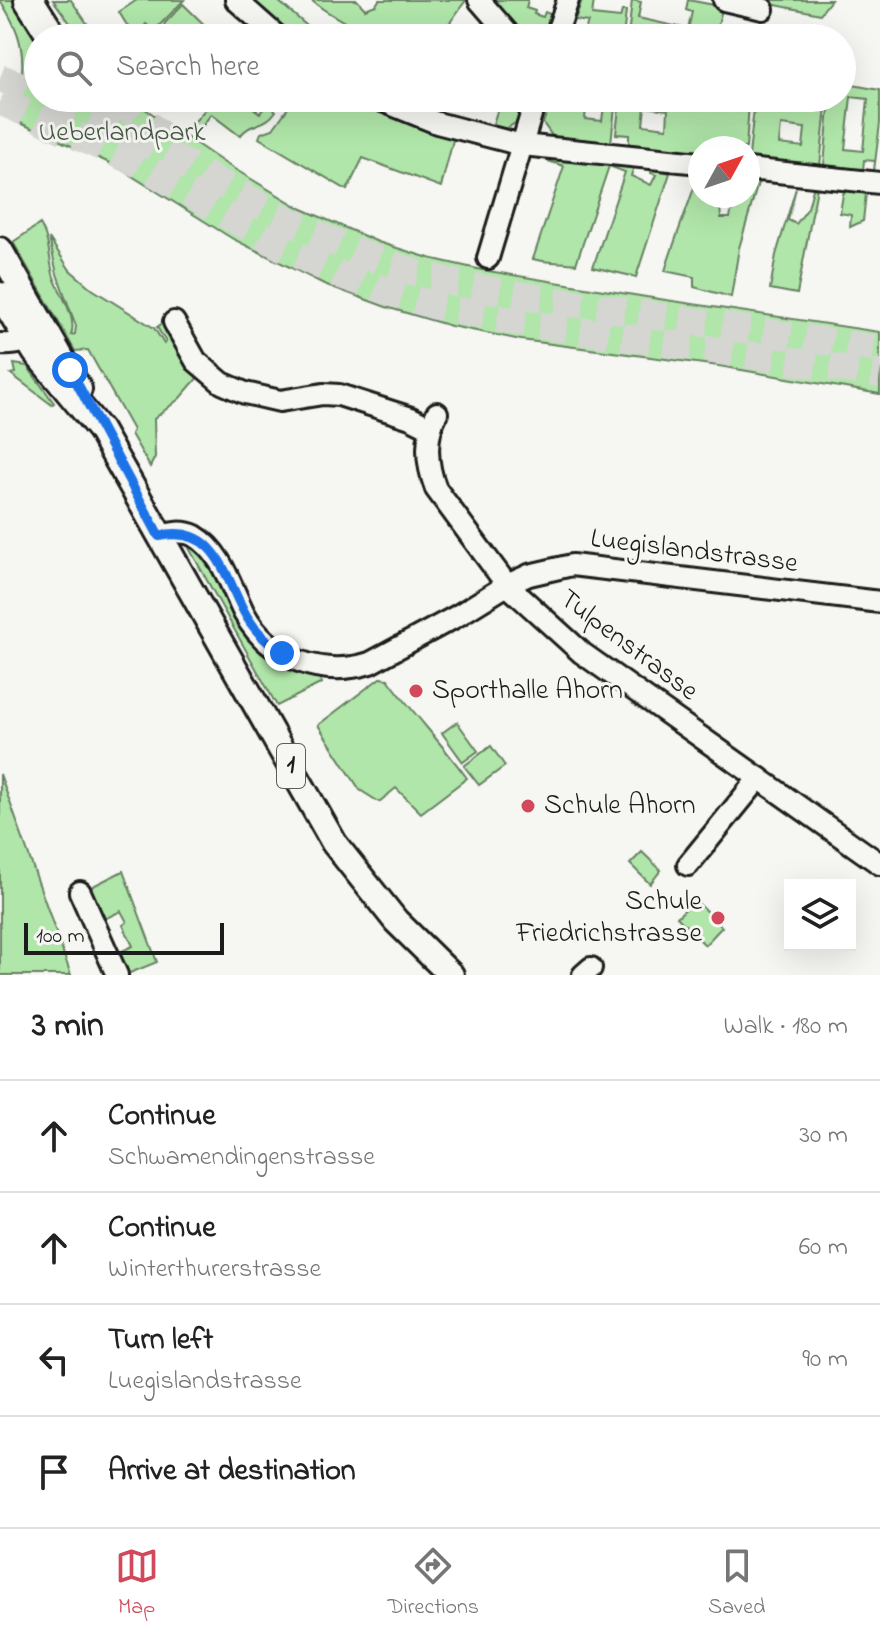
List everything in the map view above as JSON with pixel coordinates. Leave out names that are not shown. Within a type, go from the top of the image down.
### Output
[{"type":"highway","points":[[29,0],[44,24]]},
{"type":"main road","name":"1","points":[[0,250],[36,333],[100,430],[334,843],[396,921],[451,975]]},
{"type":"main road","name":"1","points":[[0,295],[36,333]]},
{"type":"street","points":[[236,0],[263,24]]},
{"type":"street","points":[[479,0],[500,24]]},
{"type":"street","points":[[560,24],[568,0]]},
{"type":"street","points":[[724,0],[763,9]]},
{"type":"street","points":[[410,112],[437,123],[522,145],[688,162]]},
{"type":"street","points":[[488,258],[532,112]]},
{"type":"street","points":[[760,170],[880,183]]},
{"type":"street","name":"Tulpenstrasse","points":[[174,322],[196,361],[222,383],[245,393],[280,401],[323,394],[339,395],[411,418],[433,420],[427,450],[429,471],[436,489],[507,585],[582,653],[880,864]]},
{"type":"street","points":[[0,344],[36,333]]},
{"type":"street","name":"Luegislandstrasse","points":[[159,536],[177,532],[196,537],[210,548],[246,616],[265,641],[301,662],[324,668],[370,663],[507,585],[551,568],[572,565],[880,602]]},
{"type":"street","points":[[688,865],[759,778]]},
{"type":"street","points":[[80,892],[117,975]]},
{"type":"green space","name":"Ueberlandpark","points":[[0,0],[14,0],[37,24],[24,24],[24,74],[22,51],[10,17]]},
{"type":"green space","points":[[53,0],[71,0],[87,24],[71,24]]},
{"type":"green space","points":[[137,0],[184,0],[161,24],[126,24],[119,12]]},
{"type":"green space","points":[[252,0],[277,0],[305,24],[280,24]]},
{"type":"green space","points":[[311,0],[357,0],[365,9],[376,5],[379,0],[466,0],[449,24],[348,24]]},
{"type":"green space","points":[[491,0],[528,0],[526,8],[535,11],[534,14],[543,17],[545,12],[552,15],[550,24],[512,24]]},
{"type":"green space","points":[[582,0],[594,0],[592,15],[620,18],[622,11],[626,11],[625,24],[587,24],[575,20]]},
{"type":"green space","points":[[632,0],[641,2],[638,18],[665,24],[629,24]]},
{"type":"green space","points":[[688,0],[745,11],[754,17],[722,10],[718,24],[689,24],[692,12],[686,10]]},
{"type":"green space","points":[[751,0],[831,0],[820,14]]},
{"type":"green space","points":[[183,4],[204,24],[165,24]]},
{"type":"green space","name":"Ueberlandpark","points":[[24,82],[24,112],[150,112],[226,164],[300,208],[378,242],[429,258],[482,270],[646,297],[880,332],[880,394],[719,366],[521,340],[451,326],[386,307],[324,284],[233,239],[114,165],[11,119]]},
{"type":"green space","points":[[856,86],[880,90],[880,123],[874,171],[875,161],[864,160],[863,170],[824,166],[829,112],[849,112],[845,149],[863,151],[868,99],[856,98]]},
{"type":"green space","points":[[203,112],[275,112],[240,136],[211,114],[197,134],[189,128]]},
{"type":"green space","points":[[285,112],[387,112],[454,136],[441,187],[363,158],[347,190],[259,138],[261,133],[273,129]]},
{"type":"green space","points":[[497,112],[521,112],[518,121],[506,129],[492,127]]},
{"type":"green space","points":[[547,112],[586,112],[585,119],[602,121],[603,112],[614,112],[611,143],[553,137],[543,123]]},
{"type":"green space","points":[[619,112],[644,112],[643,125],[667,128],[668,112],[748,112],[747,136],[688,136],[688,151],[629,144],[629,135],[616,134]]},
{"type":"green space","points":[[754,112],[825,112],[820,166],[760,159],[760,136],[751,136]],"holes":[[[781,125],[805,128],[803,147],[779,144]]]},
{"type":"green space","points":[[549,156],[634,166],[631,176],[651,185],[656,175],[651,173],[652,168],[670,173],[636,277],[593,267],[625,172],[609,166],[576,264],[533,259],[564,166],[548,161]]},
{"type":"green space","points":[[796,188],[788,220],[796,224],[808,208],[813,189],[817,188],[797,294],[770,289],[776,255]]},
{"type":"green space","points":[[847,191],[866,193],[863,221],[850,227],[851,215],[840,213],[843,194]]},
{"type":"green space","points":[[688,205],[688,208],[720,208],[721,218],[730,218],[732,208],[751,208],[739,248],[731,297],[694,287],[694,277],[665,271]]},
{"type":"green space","points":[[40,224],[47,241],[53,274],[70,312],[71,335],[75,334],[76,326],[57,274],[49,238],[70,270],[92,289],[154,328],[164,344],[166,342],[157,327],[163,323],[200,375],[180,398],[154,419],[155,457],[150,467],[88,350],[75,351],[13,242]]},
{"type":"green space","points":[[14,364],[27,366],[54,403],[52,405],[11,374],[16,373]]},
{"type":"green space","points":[[195,546],[206,555],[235,615],[265,654],[293,670],[319,678],[322,683],[277,706],[189,548]]},
{"type":"green space","points":[[380,678],[388,679],[467,778],[421,813],[396,788],[379,802],[360,790],[318,725]]},
{"type":"green space","points":[[457,722],[478,751],[463,762],[442,733]]},
{"type":"green space","points":[[491,746],[505,766],[479,785],[464,766]]},
{"type":"green space","points":[[0,774],[71,975],[0,975]]},
{"type":"green space","points":[[642,852],[661,870],[650,884],[630,864]]},
{"type":"green space","points":[[123,871],[157,962],[125,975],[113,955],[133,946],[123,925],[127,922],[121,911],[98,922],[85,890]]},
{"type":"green space","points":[[695,900],[722,927],[705,945],[677,917]]},
{"type":"tunnel","points":[[0,78],[24,87]]},
{"type":"tunnel","points":[[0,101],[24,112]]},
{"type":"tunnel","points":[[24,112],[139,164],[285,249],[338,274],[399,295],[511,321],[880,374]]},
{"type":"tunnel","points":[[84,112],[299,225],[341,245],[411,271],[467,286],[524,296],[880,349]]},
{"type":"tunnel","points":[[132,112],[161,135]]},
{"type":"place","name":"Sporthalle Ahorn","points":[[416,691]]},
{"type":"place","name":"Schule Ahorn","points":[[528,806]]},
{"type":"place","name":"Schule Friedrichstrasse","points":[[718,918]]},
{"type":"route","points":[[70,370],[159,536],[188,533],[210,548],[246,616],[265,641],[282,653]]}]
